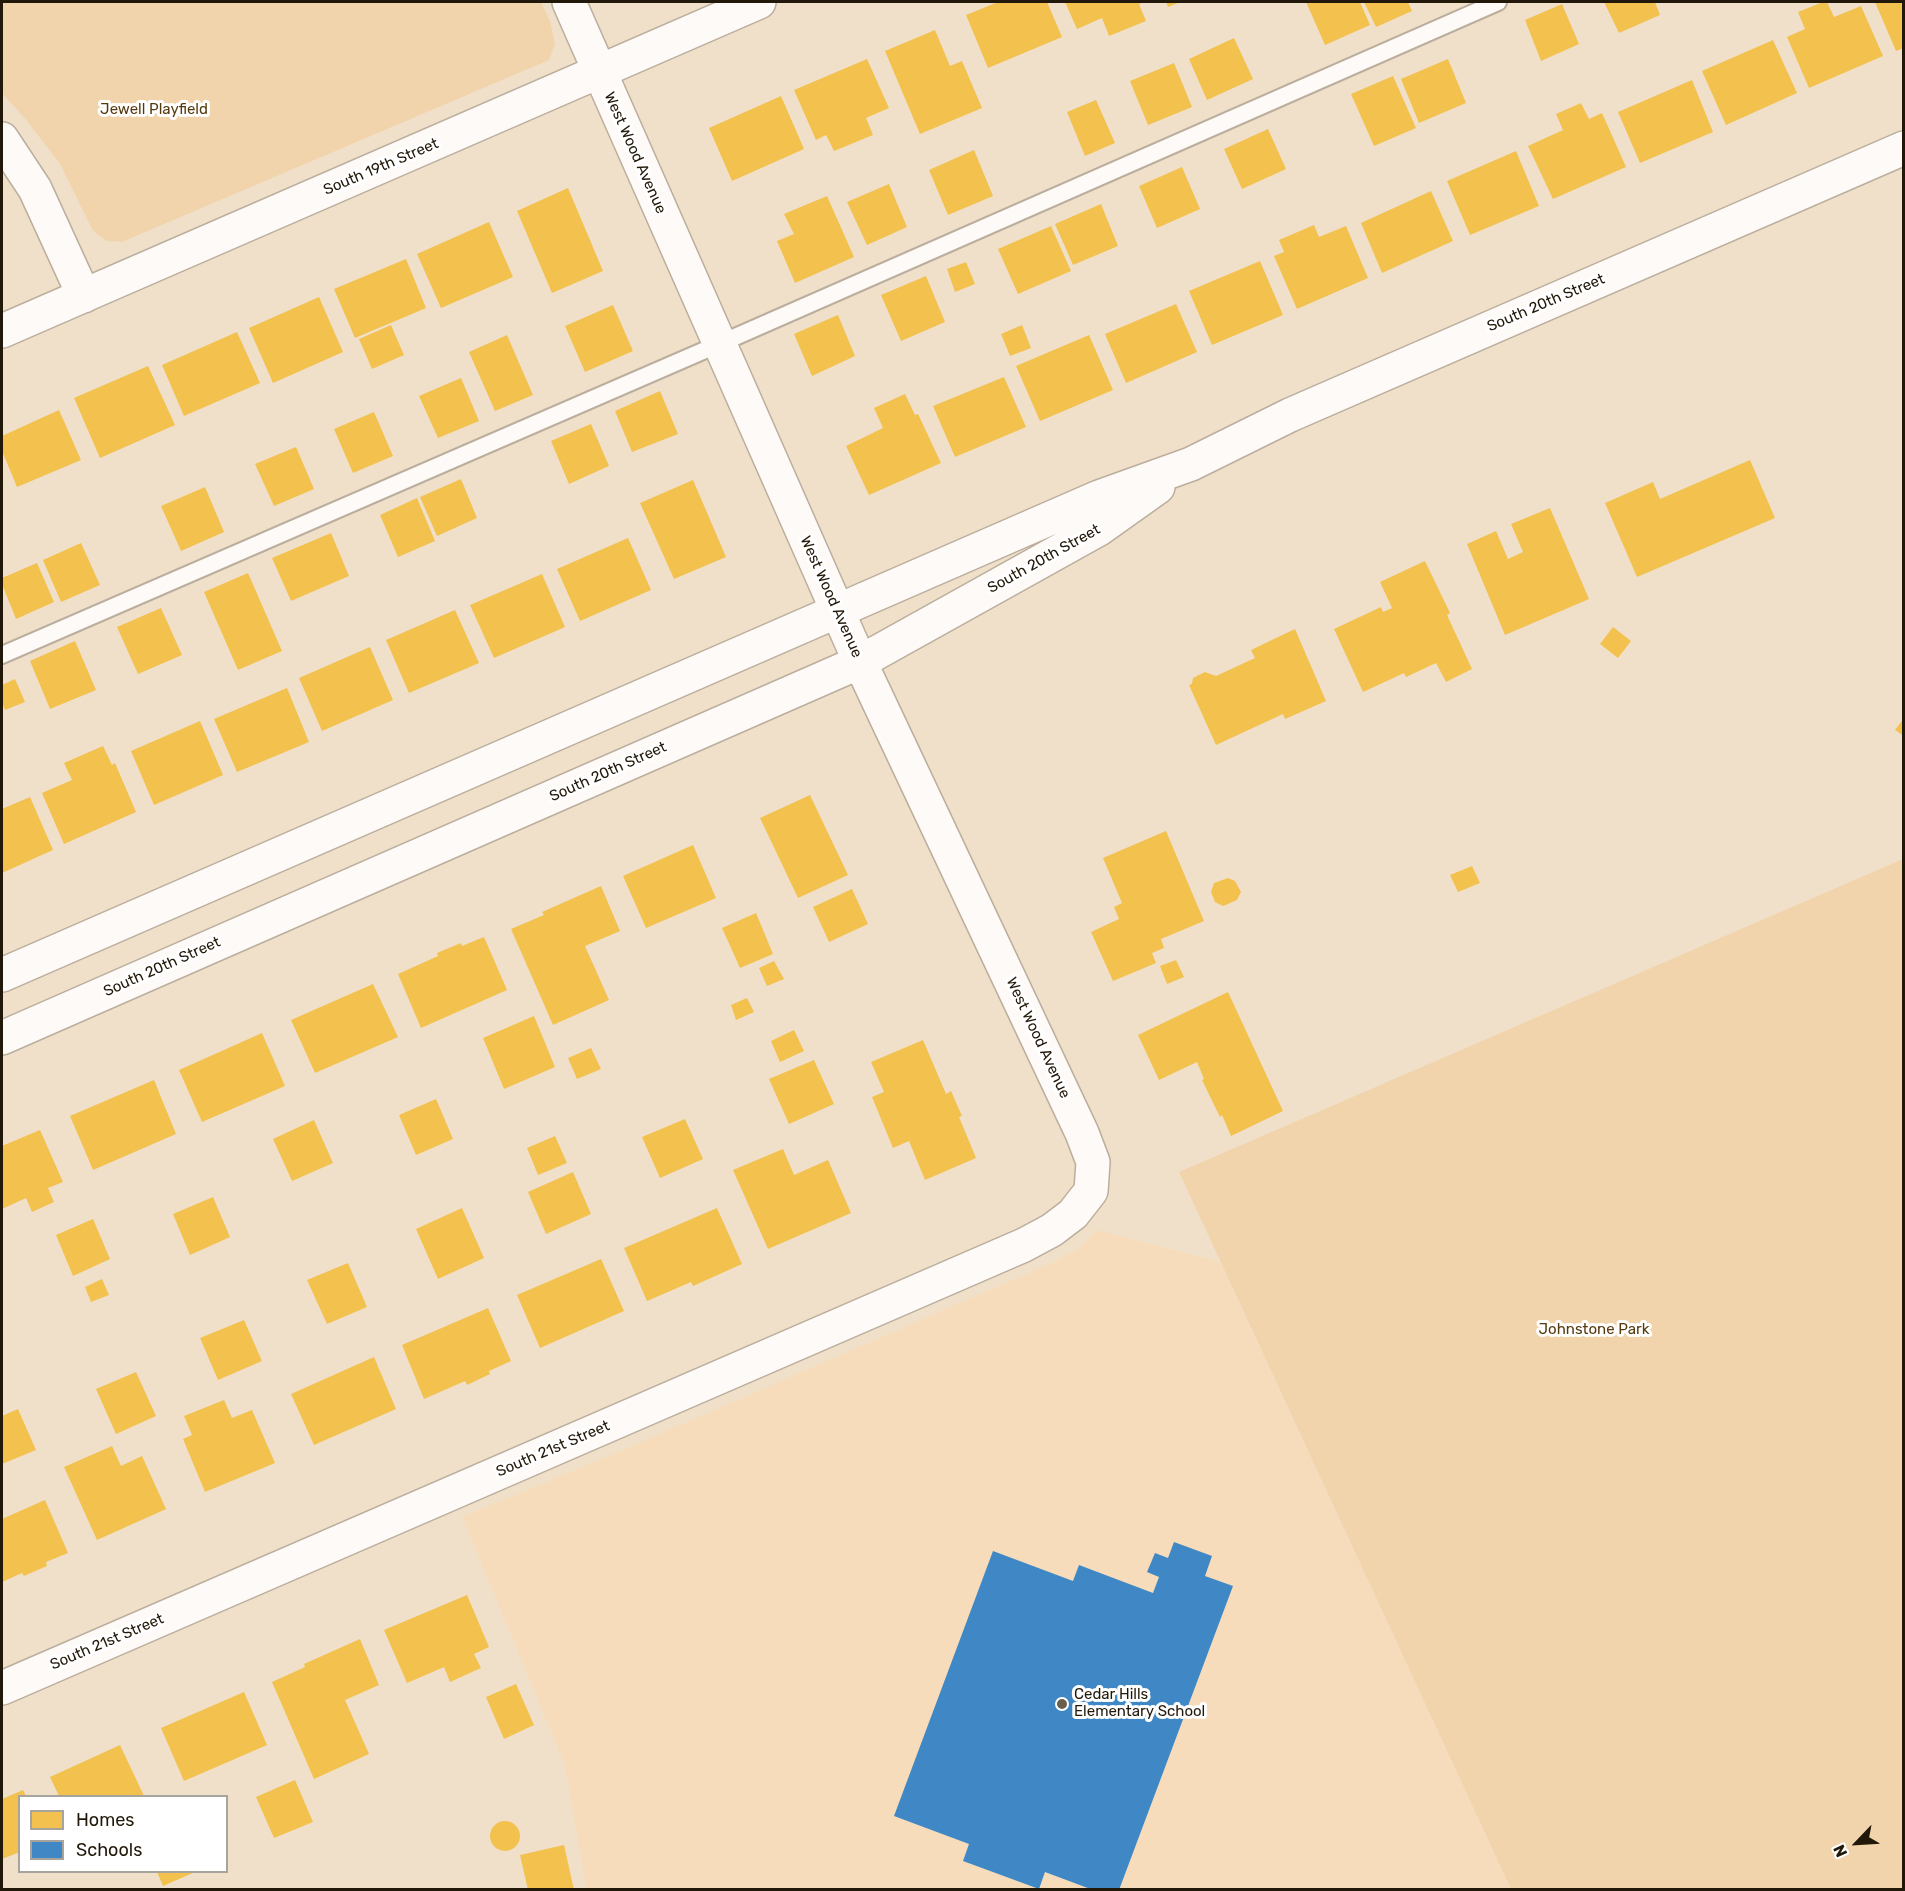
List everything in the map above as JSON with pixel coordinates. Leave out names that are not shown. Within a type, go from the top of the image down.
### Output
[{"type":"street","name":"West Wood Avenue","points":[[569,2],[860,662],[1082,1133],[1093,1162],[1091,1191]]},
{"type":"street","name":"South 19th Street","points":[[2,331],[759,2]]},
{"type":"street","points":[[2,139],[35,189],[84,296]]},
{"type":"street","name":"South 20th Street","points":[[2,975],[1099,497],[1191,464],[1290,414],[1904,148]]},
{"type":"street","name":"South 20th Street","points":[[2,1038],[860,662],[1099,529],[1191,464]]},
{"type":"street","name":"South 21st Street","points":[[2,1688],[1024,1245],[1052,1230],[1073,1214],[1091,1191]]},
{"type":"lane","points":[[2,655],[719,344],[1498,2]]},
{"type":"shaded area","points":[[1097,1230],[1220,1262],[1511,1889],[586,1889],[565,1765],[462,1517],[609,1456],[1054,1262],[1077,1250]]},
{"type":"green space","name":"Jewell Playfield","points":[[2,2],[541,2],[550,21],[555,44],[549,60],[122,242],[107,241],[93,231],[60,164],[2,93]]},
{"type":"green space","name":"Johnstone Park","points":[[1903,859],[1903,1889],[1511,1889],[1179,1172]]},
{"type":"building: Homes","points":[[998,2],[1047,2],[1062,37],[988,68],[966,15]]},
{"type":"building: Homes","points":[[1065,2],[1144,2],[1139,4],[1146,21],[1109,36],[1102,18],[1077,29]]},
{"type":"building: Homes","points":[[1166,2],[1180,2],[1168,7]]},
{"type":"building: Homes","points":[[1306,2],[1360,2],[1370,25],[1325,45]]},
{"type":"building: Homes","points":[[1364,2],[1408,2],[1412,11],[1376,27]]},
{"type":"building: Homes","points":[[1604,2],[1655,2],[1660,15],[1619,33]]},
{"type":"building: Homes","points":[[1827,2],[1834,17],[1861,6],[1883,56],[1809,88],[1787,37],[1805,29],[1798,12]]},
{"type":"building: Homes","points":[[1875,2],[1904,2],[1904,48],[1896,51]]},
{"type":"building: Homes","points":[[1562,4],[1579,44],[1541,61],[1525,20]]},
{"type":"building: Homes","points":[[935,30],[950,66],[962,61],[982,108],[920,134],[885,51]]},
{"type":"building: Homes","points":[[1234,38],[1253,79],[1207,100],[1189,59]]},
{"type":"building: Homes","points":[[1773,40],[1797,93],[1726,125],[1702,71]]},
{"type":"building: Homes","points":[[867,59],[889,108],[866,118],[873,135],[834,151],[826,135],[816,140],[794,90]]},
{"type":"building: Homes","points":[[1448,59],[1466,103],[1419,123],[1401,79]]},
{"type":"building: Homes","points":[[1174,63],[1192,107],[1148,125],[1130,81]]},
{"type":"building: Homes","points":[[1393,76],[1416,128],[1374,146],[1351,94]]},
{"type":"building: Homes","points":[[1692,80],[1713,132],[1640,163],[1618,112]]},
{"type":"building: Homes","points":[[781,96],[804,149],[732,181],[709,128]]},
{"type":"building: Homes","points":[[1096,100],[1115,143],[1085,156],[1067,112]]},
{"type":"building: Homes","points":[[1581,103],[1589,119],[1602,113],[1626,167],[1553,199],[1528,146],[1563,130],[1556,114]]},
{"type":"building: Homes","points":[[1268,129],[1286,169],[1242,189],[1224,149]]},
{"type":"building: Homes","points":[[974,150],[993,196],[948,215],[929,170]]},
{"type":"building: Homes","points":[[1516,151],[1539,206],[1470,235],[1447,181]]},
{"type":"building: Homes","points":[[1182,167],[1200,209],[1157,228],[1139,186]]},
{"type":"building: Homes","points":[[889,184],[907,227],[867,245],[847,202]]},
{"type":"building: Homes","points":[[568,188],[603,271],[552,293],[517,211]]},
{"type":"building: Homes","points":[[1431,191],[1453,241],[1382,273],[1361,223]]},
{"type":"building: Homes","points":[[827,196],[854,257],[795,283],[777,241],[794,234],[784,214]]},
{"type":"building: Homes","points":[[1101,204],[1118,246],[1073,265],[1055,224]]},
{"type":"building: Homes","points":[[489,222],[513,277],[441,308],[417,254]]},
{"type":"building: Homes","points":[[1314,225],[1319,237],[1346,226],[1368,278],[1297,309],[1274,256],[1284,252],[1279,240]]},
{"type":"building: Homes","points":[[1051,226],[1071,271],[1018,294],[998,249]]},
{"type":"building: Homes","points":[[406,259],[426,308],[355,338],[334,289]]},
{"type":"building: Homes","points":[[1260,261],[1283,315],[1212,345],[1189,291]]},
{"type":"building: Homes","points":[[966,262],[975,284],[955,292],[947,269]]},
{"type":"building: Homes","points":[[926,276],[945,322],[901,341],[881,295]]},
{"type":"building: Homes","points":[[319,297],[343,352],[273,383],[249,328]]},
{"type":"building: Homes","points":[[1176,304],[1197,352],[1126,383],[1105,334]]},
{"type":"building: Homes","points":[[613,305],[633,351],[585,372],[565,326]]},
{"type":"building: Homes","points":[[838,315],[855,356],[812,376],[794,334]]},
{"type":"building: Homes","points":[[391,325],[404,355],[372,369],[359,339]]},
{"type":"building: Homes","points":[[1022,325],[1031,348],[1010,356],[1001,334]]},
{"type":"building: Homes","points":[[237,332],[260,383],[184,416],[162,365]]},
{"type":"building: Homes","points":[[507,335],[533,395],[495,411],[469,352]]},
{"type":"building: Homes","points":[[1089,335],[1113,390],[1040,421],[1016,366]]},
{"type":"building: Homes","points":[[148,366],[175,425],[100,458],[74,398]]},
{"type":"building: Homes","points":[[1004,377],[1026,427],[955,457],[933,406]]},
{"type":"building: Homes","points":[[461,378],[479,421],[438,438],[419,396]]},
{"type":"building: Homes","points":[[660,391],[678,434],[632,452],[615,411]]},
{"type":"building: Homes","points":[[905,394],[915,415],[918,414],[941,463],[869,495],[846,446],[883,428],[874,408]]},
{"type":"building: Homes","points":[[59,410],[81,460],[17,487],[2,451],[2,436]]},
{"type":"building: Homes","points":[[374,412],[393,456],[353,473],[334,429]]},
{"type":"building: Homes","points":[[591,424],[609,466],[569,484],[551,441]]},
{"type":"building: Homes","points":[[296,447],[314,489],[274,506],[255,464]]},
{"type":"building: Homes","points":[[1750,460],[1775,518],[1637,577],[1605,503],[1653,482],[1660,499]]},
{"type":"building: Homes","points":[[461,479],[477,518],[437,536],[420,497]]},
{"type":"building: Homes","points":[[693,480],[726,557],[674,579],[640,503]]},
{"type":"building: Homes","points":[[205,487],[224,532],[181,551],[161,506]]},
{"type":"building: Homes","points":[[417,498],[435,541],[398,557],[380,515]]},
{"type":"building: Homes","points":[[1550,508],[1589,599],[1505,635],[1467,544],[1496,531],[1508,559],[1523,552],[1511,524]]},
{"type":"building: Homes","points":[[331,533],[349,576],[291,601],[272,558]]},
{"type":"building: Homes","points":[[628,538],[651,590],[580,621],[557,569]]},
{"type":"building: Homes","points":[[81,543],[100,585],[61,602],[43,560]]},
{"type":"building: Homes","points":[[1425,561],[1450,613],[1447,615],[1472,669],[1446,682],[1436,663],[1406,677],[1404,673],[1363,692],[1334,629],[1381,607],[1383,612],[1392,608],[1380,582]]},
{"type":"building: Homes","points":[[37,563],[54,602],[16,619],[2,584],[2,578]]},
{"type":"building: Homes","points":[[248,573],[282,651],[238,670],[204,592]]},
{"type":"building: Homes","points":[[542,574],[565,627],[494,658],[470,605]]},
{"type":"building: Homes","points":[[161,608],[182,655],[138,674],[117,627]]},
{"type":"building: Homes","points":[[455,610],[479,663],[409,693],[386,640]]},
{"type":"building: Homes","points":[[1613,627],[1631,641],[1618,658],[1600,644]]},
{"type":"building: Homes","points":[[1295,629],[1326,701],[1285,719],[1283,714],[1216,745],[1189,685],[1192,684],[1193,678],[1205,672],[1216,676],[1255,658],[1251,650]]},
{"type":"building: Homes","points":[[75,641],[96,690],[50,709],[30,661]]},
{"type":"building: Homes","points":[[370,647],[393,700],[322,731],[299,678]]},
{"type":"building: Homes","points":[[15,679],[25,702],[5,710],[2,702],[2,685]]},
{"type":"building: Homes","points":[[287,688],[309,742],[237,772],[214,719]]},
{"type":"building: Homes","points":[[1904,718],[1904,736],[1895,730]]},
{"type":"building: Homes","points":[[200,721],[223,775],[154,805],[131,751]]},
{"type":"building: Homes","points":[[103,746],[112,765],[115,763],[136,812],[64,844],[42,793],[72,780],[64,763]]},
{"type":"building: Homes","points":[[810,795],[848,875],[798,898],[760,818]]},
{"type":"building: Homes","points":[[30,797],[53,850],[2,873],[2,809]]},
{"type":"building: Homes","points":[[1166,831],[1204,921],[1161,939],[1164,948],[1152,953],[1156,963],[1113,981],[1091,932],[1119,919],[1114,907],[1122,903],[1103,858]]},
{"type":"building: Homes","points":[[693,845],[716,898],[646,928],[623,876]]},
{"type":"building: Homes","points":[[1472,866],[1480,883],[1458,892],[1450,875]]},
{"type":"building: Homes","points":[[1228,878],[1235,881],[1241,892],[1237,900],[1223,906],[1215,902],[1211,892],[1214,883]]},
{"type":"building: Homes","points":[[601,886],[620,931],[585,946],[609,1000],[553,1025],[511,929],[544,915],[542,912]]},
{"type":"building: Homes","points":[[852,889],[868,924],[829,942],[813,907]]},
{"type":"building: Homes","points":[[756,913],[773,954],[740,968],[722,928]]},
{"type":"building: Homes","points":[[484,937],[507,990],[421,1028],[398,974],[438,956],[437,953]]},
{"type":"building: Homes","points":[[1176,960],[1184,977],[1167,984],[1160,966]]},
{"type":"building: Homes","points":[[774,961],[784,979],[767,986],[759,968]]},
{"type":"building: Homes","points":[[373,984],[398,1037],[315,1073],[291,1020]]},
{"type":"building: Homes","points":[[1228,992],[1283,1111],[1231,1136],[1202,1080],[1204,1079],[1197,1062],[1159,1080],[1138,1035]]},
{"type":"building: Homes","points":[[747,998],[754,1012],[736,1020],[731,1005]]},
{"type":"building: Homes","points":[[534,1016],[555,1067],[504,1089],[483,1038]]},
{"type":"building: Homes","points":[[794,1030],[804,1051],[780,1062],[771,1041]]},
{"type":"building: Homes","points":[[262,1033],[285,1086],[202,1122],[179,1070]]},
{"type":"building: Homes","points":[[923,1040],[946,1094],[951,1091],[976,1158],[925,1180],[909,1141],[893,1148],[872,1097],[884,1092],[871,1062]]},
{"type":"building: Homes","points":[[591,1048],[601,1069],[577,1079],[568,1058]]},
{"type":"building: Homes","points":[[814,1060],[834,1104],[789,1124],[769,1079]]},
{"type":"building: Homes","points":[[154,1080],[176,1134],[93,1170],[70,1116]]},
{"type":"building: Homes","points":[[436,1099],[453,1139],[416,1155],[399,1115]]},
{"type":"building: Homes","points":[[685,1119],[703,1159],[660,1178],[642,1137]]},
{"type":"building: Homes","points":[[314,1120],[333,1163],[292,1181],[273,1139]]},
{"type":"building: Homes","points":[[40,1130],[63,1182],[48,1188],[54,1202],[32,1212],[26,1198],[2,1209],[2,1146]]},
{"type":"building: Homes","points":[[555,1136],[567,1163],[538,1175],[527,1148]]},
{"type":"building: Homes","points":[[783,1149],[794,1175],[828,1160],[851,1213],[768,1249],[733,1170]]},
{"type":"building: Homes","points":[[573,1172],[591,1214],[546,1234],[528,1192]]},
{"type":"building: Homes","points":[[213,1197],[230,1237],[190,1255],[173,1214]]},
{"type":"building: Homes","points":[[462,1208],[484,1258],[438,1279],[416,1229]]},
{"type":"building: Homes","points":[[717,1208],[742,1264],[693,1286],[691,1282],[647,1301],[624,1248]]},
{"type":"building: Homes","points":[[93,1219],[110,1259],[73,1276],[56,1235]]},
{"type":"building: Homes","points":[[601,1259],[624,1311],[540,1348],[517,1295]]},
{"type":"building: Homes","points":[[348,1263],[367,1307],[327,1324],[307,1280]]},
{"type":"building: Homes","points":[[102,1279],[109,1295],[91,1302],[85,1287]]},
{"type":"building: Homes","points":[[488,1308],[511,1361],[467,1385],[465,1381],[424,1399],[402,1345]]},
{"type":"building: Homes","points":[[244,1320],[262,1361],[218,1380],[200,1338]]},
{"type":"building: Homes","points":[[374,1357],[396,1409],[314,1445],[291,1394]]},
{"type":"building: Homes","points":[[136,1372],[156,1416],[116,1434],[96,1389]]},
{"type":"building: Homes","points":[[224,1400],[232,1418],[252,1410],[275,1463],[205,1492],[183,1439],[192,1435],[184,1416]]},
{"type":"building: Homes","points":[[18,1409],[36,1450],[2,1464],[2,1416]]},
{"type":"building: Homes","points":[[112,1446],[121,1466],[142,1456],[166,1509],[97,1540],[64,1467]]},
{"type":"building: Homes","points":[[45,1500],[68,1553],[46,1562],[47,1566],[2,1582],[2,1519]]},
{"type":"building: Homes","points":[[467,1595],[489,1647],[474,1654],[481,1668],[450,1682],[444,1667],[407,1683],[384,1630]]},
{"type":"building: Homes","points":[[360,1639],[379,1685],[345,1700],[369,1754],[314,1779],[272,1682],[305,1667],[304,1664]]},
{"type":"building: Homes","points":[[516,1684],[534,1725],[504,1739],[486,1697]]},
{"type":"building: Homes","points":[[244,1692],[267,1745],[184,1781],[161,1728]]},
{"type":"building: Homes","points":[[120,1745],[144,1795],[59,1795],[50,1777]]},
{"type":"building: Homes","points":[[295,1780],[313,1822],[274,1838],[256,1797]]},
{"type":"building: Homes","points":[[23,1790],[26,1795],[18,1795],[18,1853],[2,1859],[2,1799]]},
{"type":"building: Homes","points":[[505,1821],[516,1825],[520,1836],[516,1847],[505,1851],[494,1847],[490,1836],[494,1825]]},
{"type":"building: Homes","points":[[564,1845],[574,1890],[528,1890],[520,1855]]},
{"type":"building: Homes","points":[[157,1873],[193,1873],[163,1886]]},
{"type":"building: Schools","name":"Cedar Hills Elementary School","points":[[1174,1542],[1212,1556],[1205,1576],[1233,1586],[1119,1890],[1093,1890],[1045,1872],[1039,1889],[963,1861],[969,1844],[894,1816],[993,1551],[1073,1581],[1079,1565],[1153,1593],[1159,1577],[1147,1572],[1155,1553],[1168,1558]]},
{"type":"place","name":"Cedar Hills Elementary School","points":[[1062,1704]]}]
